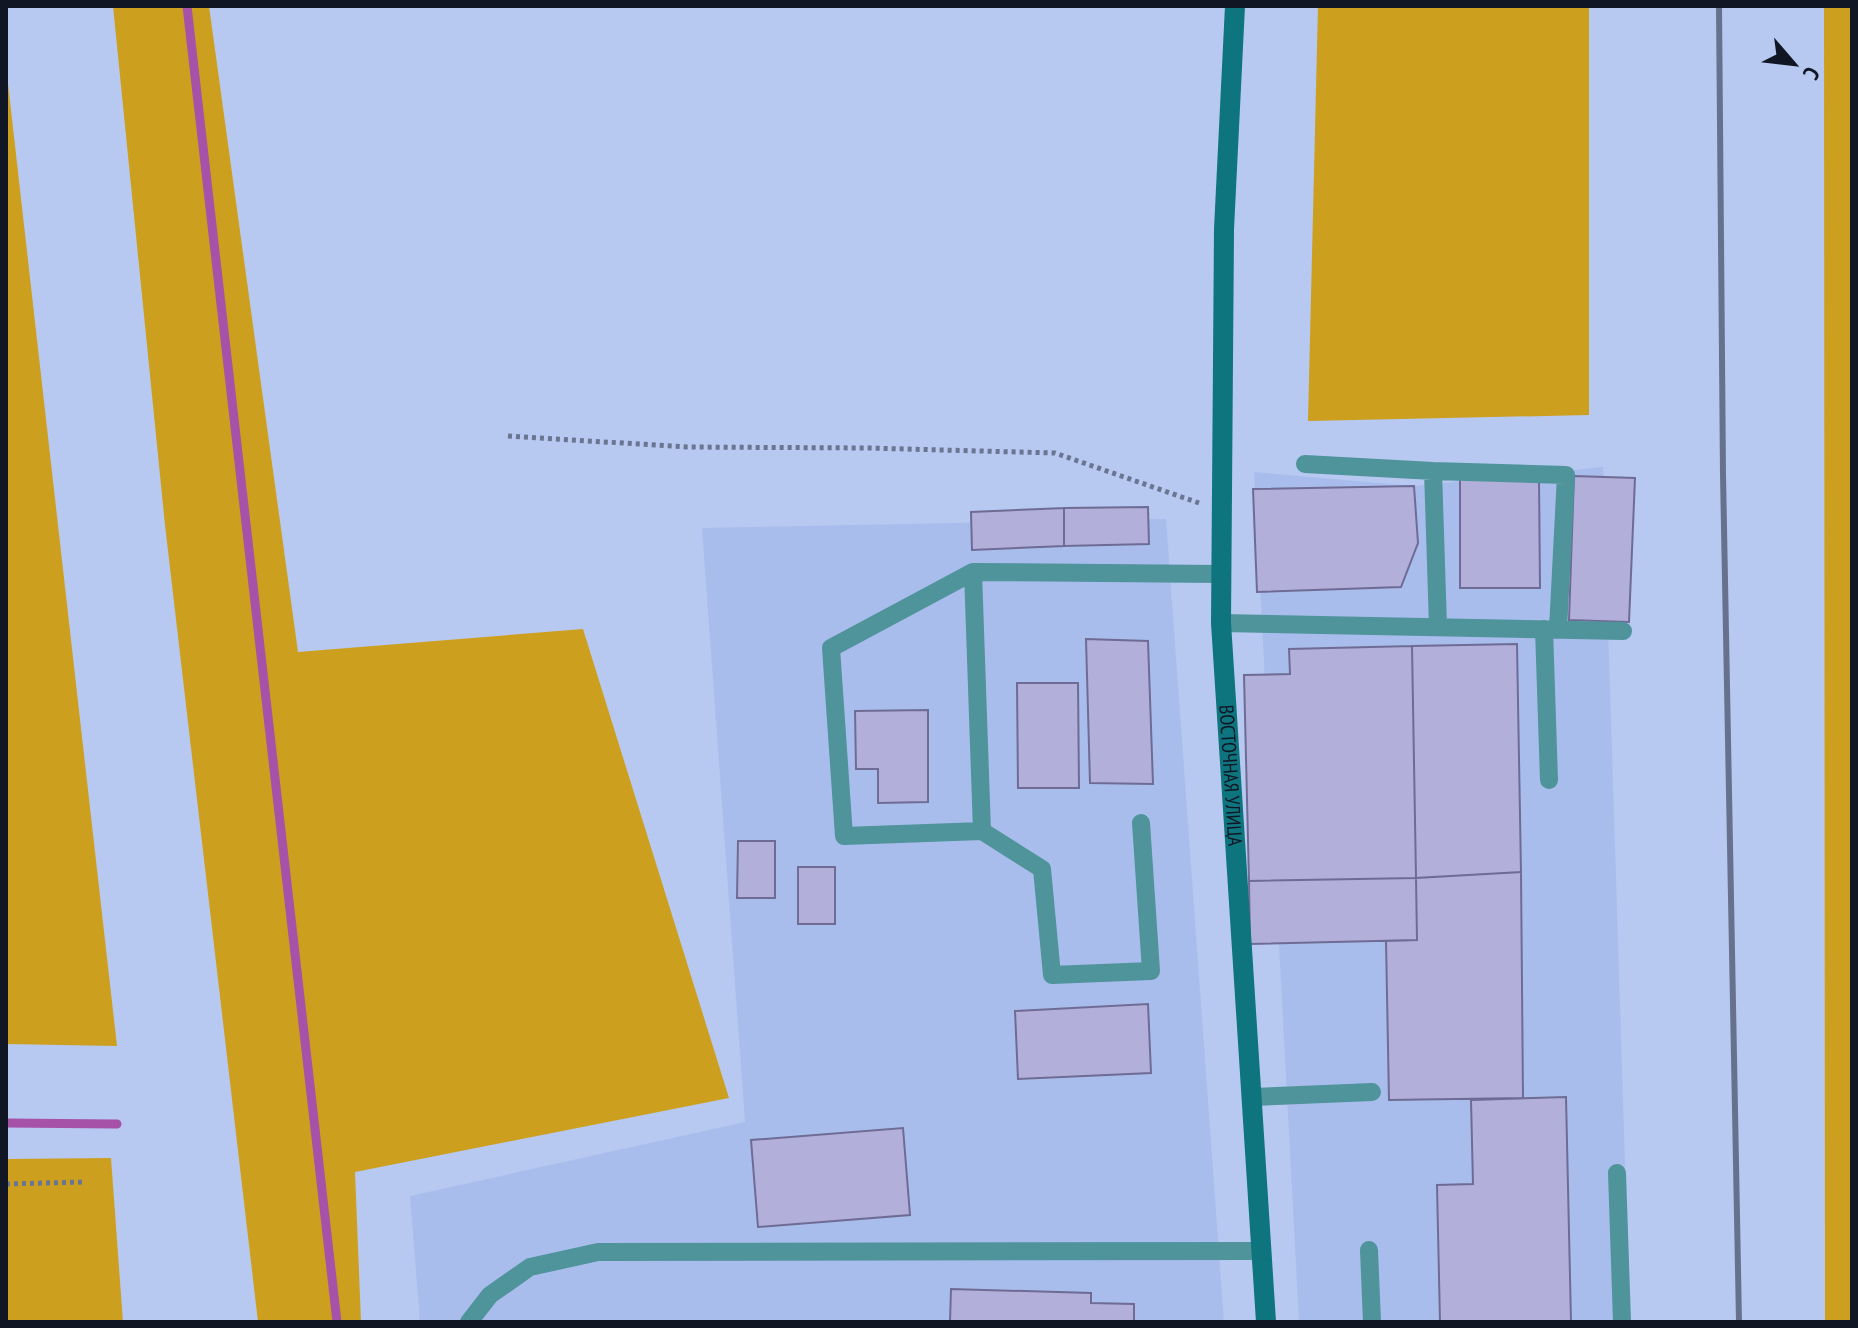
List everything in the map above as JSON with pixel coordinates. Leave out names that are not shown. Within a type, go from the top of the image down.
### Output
[{"type":"street","name":"ВОСТОЧНАЯ УЛИЦА","points":[[1235,6],[1224,229],[1221,623],[1266,1322]]},
{"type":"lane","points":[[1305,464],[1566,475],[1551,629],[1549,780]]},
{"type":"lane","points":[[1433,471],[1438,626]]},
{"type":"lane","points":[[1141,823],[1151,971],[1052,975],[1042,869],[982,831],[844,836],[831,648],[973,572],[1221,574]]},
{"type":"lane","points":[[973,572],[982,831]]},
{"type":"lane","points":[[1221,623],[1623,631]]},
{"type":"lane","points":[[1252,1097],[1372,1092]]},
{"type":"lane","points":[[1617,1173],[1622,1322]]},
{"type":"lane","points":[[1369,1250],[1372,1322]]},
{"type":"lane","points":[[469,1322],[490,1295],[530,1267],[598,1252],[1262,1251]]},
{"type":"path","points":[[508,436],[687,447],[1055,453],[1222,511]]},
{"type":"path","points":[[6,1184],[84,1182]]},
{"type":"shaded area","points":[[113,6],[209,6],[298,652],[583,629],[729,1098],[355,1172],[361,1322],[258,1322],[165,525]]},
{"type":"shaded area","points":[[1318,6],[1589,6],[1589,415],[1308,421]]},
{"type":"shaded area","points":[[1824,6],[1852,6],[1852,1322],[1825,1322]]},
{"type":"shaded area","points":[[6,66],[117,1046],[6,1044]]},
{"type":"shaded area","points":[[1603,467],[1630,1322],[1299,1322],[1254,472],[1414,486]]},
{"type":"shaded area","points":[[1166,519],[1224,1322],[420,1322],[410,1196],[745,1122],[702,528]]},
{"type":"shaded area","points":[[111,1158],[123,1322],[6,1322],[6,1159]]},
{"type":"building","points":[[1574,476],[1635,478],[1629,622],[1569,620]]},
{"type":"building","points":[[1539,478],[1540,588],[1460,588],[1460,479]]},
{"type":"building","points":[[1414,486],[1418,543],[1401,587],[1257,592],[1253,489]]},
{"type":"building","points":[[1148,507],[1149,544],[1064,546],[1064,508]]},
{"type":"building","points":[[1064,508],[1064,546],[972,550],[971,512]]},
{"type":"building","points":[[1086,639],[1148,641],[1153,784],[1090,783]]},
{"type":"building","points":[[1517,644],[1521,872],[1416,878],[1412,646]]},
{"type":"building","points":[[1412,646],[1416,878],[1249,881],[1244,675],[1290,674],[1289,649]]},
{"type":"building","points":[[1017,683],[1078,683],[1079,788],[1018,788]]},
{"type":"building","points":[[928,710],[928,802],[878,803],[878,769],[856,769],[855,711]]},
{"type":"building","points":[[738,841],[775,841],[775,898],[737,898]]},
{"type":"building","points":[[798,867],[835,867],[835,924],[798,924]]},
{"type":"building","points":[[1521,872],[1523,1098],[1389,1100],[1386,941],[1417,940],[1416,878]]},
{"type":"building","points":[[1416,878],[1417,940],[1250,944],[1249,881]]},
{"type":"building","points":[[1148,1004],[1151,1073],[1018,1079],[1015,1011]]},
{"type":"building","points":[[1566,1097],[1571,1322],[1440,1322],[1437,1185],[1473,1184],[1471,1100]]},
{"type":"building","points":[[903,1128],[910,1215],[758,1227],[751,1140]]},
{"type":"building","points":[[951,1289],[1091,1293],[1091,1303],[1134,1304],[1134,1322],[950,1322]]},
{"type":"waterway","points":[[187,6],[337,1322]]},
{"type":"waterway","points":[[6,1123],[117,1124]]},
{"type":"railway","points":[[1719,6],[1723,474],[1739,1322]]}]
